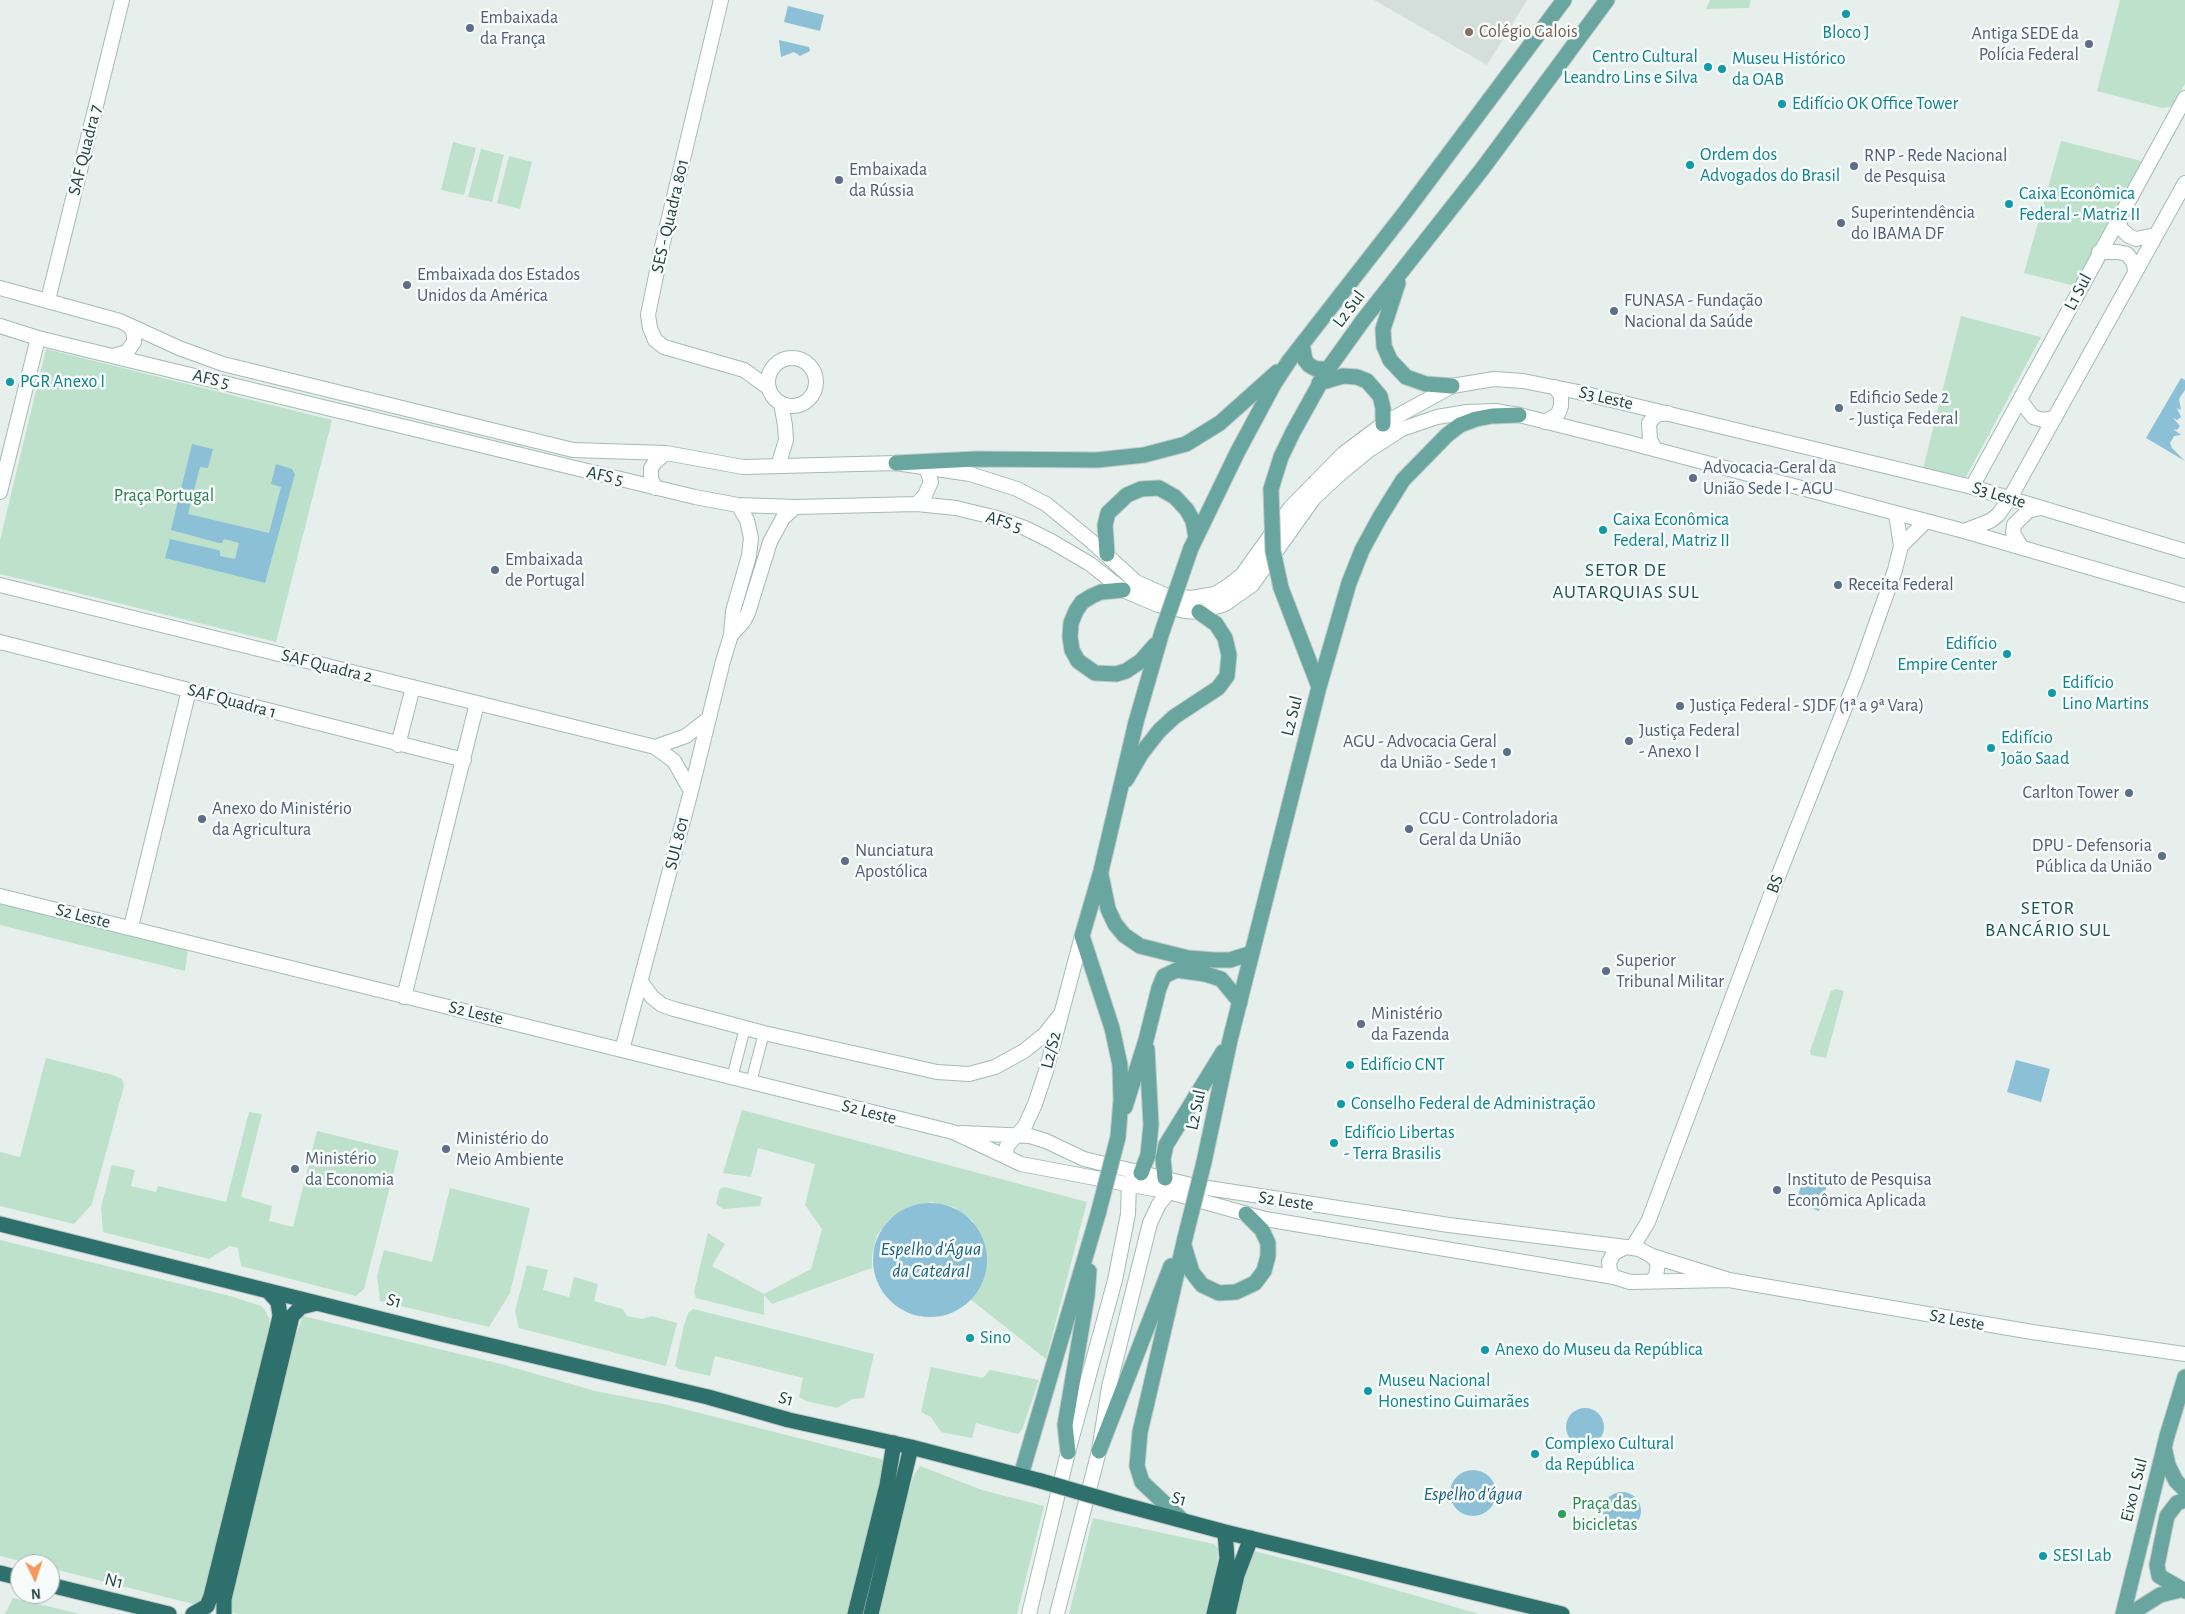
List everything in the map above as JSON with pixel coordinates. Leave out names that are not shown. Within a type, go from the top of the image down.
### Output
[{"type":"highway","name":"S1","points":[[0,1224],[708,1397],[789,1420],[911,1447],[1021,1475],[1225,1532],[1562,1614]]},
{"type":"highway","points":[[192,1614],[207,1606],[211,1596],[276,1333],[280,1316],[278,1302],[268,1291]]},
{"type":"highway","points":[[224,1614],[224,1599],[292,1316],[301,1307],[319,1303]]},
{"type":"highway","points":[[855,1614],[887,1484],[894,1443]]},
{"type":"highway","points":[[871,1614],[911,1447]]},
{"type":"highway","points":[[1214,1614],[1227,1559],[1225,1532]]},
{"type":"highway","points":[[1228,1614],[1237,1575],[1251,1538]]},
{"type":"highway","name":"N1","points":[[60,1587],[169,1614]]},
{"type":"main road","name":"SAF Quadra 7","points":[[48,300],[122,0]]},
{"type":"main road","name":"SES - Quadra 801","points":[[721,0],[663,242],[648,315],[650,328],[655,340],[664,347],[744,370],[769,388]]},
{"type":"main road","name":"L2 Sul","points":[[1082,936],[1101,871],[1118,794],[1161,636],[1194,542],[1237,453],[1289,361],[1406,211],[1564,0]]},
{"type":"main road","name":"L2 Sul","points":[[1181,1519],[1142,1482],[1137,1465],[1140,1432],[1204,1162],[1230,1040],[1319,686],[1281,588],[1273,551],[1272,489],[1281,457],[1318,383],[1401,273],[1484,168],[1607,0]]},
{"type":"main road","name":"L1 Sul","points":[[1972,487],[2185,98]]},
{"type":"main road","points":[[1964,531],[1990,521],[1998,515],[2010,498],[2185,183]]},
{"type":"main road","points":[[2120,217],[2120,228],[2136,240],[2156,235]]},
{"type":"main road","points":[[2099,252],[2127,254],[2134,263],[2135,272]]},
{"type":"main road","points":[[1401,273],[1383,329],[1384,346],[1390,360],[1406,377],[1426,384],[1452,386]]},
{"type":"main road","name":"AFS 5","points":[[0,288],[120,321],[179,348],[223,364],[534,442],[587,452],[666,454],[743,467],[896,463],[970,474],[1017,489],[1046,504],[1107,554]]},
{"type":"main road","points":[[112,356],[126,352],[134,342],[131,328],[120,321]]},
{"type":"main road","name":"AFS 5","points":[[0,326],[38,338],[655,488],[738,505],[795,507],[917,504],[956,508],[997,518],[1025,528],[1090,564],[1123,590],[1158,605],[1199,612]]},
{"type":"main road","points":[[0,492],[38,338]]},
{"type":"main road","points":[[1302,344],[1305,360],[1309,365],[1316,369],[1328,369]]},
{"type":"main road","points":[[796,359],[809,365],[816,379],[813,395],[808,401],[796,406],[781,404],[773,398],[769,388],[768,376],[777,364],[783,360],[796,359]]},
{"type":"main road","points":[[896,463],[976,459],[1097,460],[1144,455],[1177,447],[1186,444],[1220,423],[1289,361]]},
{"type":"main road","name":"SES - Quadra 801","points":[[744,370],[777,364]]},
{"type":"main road","points":[[1318,383],[1343,376],[1367,380],[1380,396],[1383,408],[1383,424]]},
{"type":"main road","name":"S3 Leste","points":[[1107,554],[1119,569],[1136,582],[1157,592],[1192,598],[1215,594],[1242,575],[1290,508],[1342,454],[1383,424],[1452,386],[1494,379],[1555,387],[1668,412],[1972,487],[2185,551]]},
{"type":"main road","points":[[1545,422],[1558,414],[1561,406],[1562,396],[1555,387]]},
{"type":"main road","points":[[2020,400],[2033,417],[2043,420],[2055,418]]},
{"type":"main road","points":[[778,466],[786,440],[781,404]]},
{"type":"main road","points":[[796,406],[792,426],[792,448],[800,465]]},
{"type":"main road","points":[[1199,612],[1225,604],[1252,585],[1314,498],[1369,450],[1402,429],[1437,417],[1467,412],[1495,411],[1520,415],[1655,449],[1964,531],[2185,595]]},
{"type":"main road","points":[[1655,449],[1650,440],[1650,423],[1656,415],[1668,412]]},
{"type":"main road","points":[[1319,686],[1349,583],[1359,558],[1380,517],[1403,480],[1447,435],[1460,425],[1492,416],[1520,415]]},
{"type":"main road","points":[[655,488],[652,468],[666,454]]},
{"type":"main road","points":[[917,504],[925,495],[931,482],[926,467]]},
{"type":"main road","points":[[1107,554],[1105,525],[1108,513],[1127,495],[1142,489],[1159,488],[1175,497],[1187,510],[1193,521],[1194,542]]},
{"type":"main road","name":"SUL 801","points":[[622,1050],[691,791],[749,556],[751,538],[747,520],[738,505]]},
{"type":"main road","name":"SUL 801","points":[[731,635],[743,622],[748,613],[770,542],[783,518],[795,507]]},
{"type":"main road","points":[[2022,548],[2013,533],[2014,524],[2028,511],[2040,508]]},
{"type":"main road","name":"BS","points":[[1639,1250],[1770,898],[1857,677],[1895,570],[1901,546],[1896,514]]},
{"type":"main road","points":[[1901,546],[1926,521]]},
{"type":"main road","points":[[742,579],[758,584]]},
{"type":"main road","name":"SAF Quadra 2","points":[[0,585],[655,747],[674,762],[691,791]]},
{"type":"main road","points":[[1123,590],[1092,596],[1082,602],[1076,611],[1071,623],[1070,637],[1072,650],[1078,661],[1095,673],[1116,674],[1126,671],[1141,661],[1161,636]]},
{"type":"main road","points":[[1118,794],[1141,754],[1159,731],[1174,717],[1218,688],[1227,676],[1229,655],[1225,638],[1216,624],[1199,612]]},
{"type":"main road","name":"SAF Quadra 1","points":[[0,642],[398,745],[464,760]]},
{"type":"main road","points":[[398,745],[413,687]]},
{"type":"main road","points":[[131,927],[189,690]]},
{"type":"main road","points":[[404,997],[477,703]]},
{"type":"main road","points":[[655,747],[686,736],[708,719]]},
{"type":"main road","points":[[1101,871],[1106,900],[1115,924],[1124,935],[1140,946],[1188,958],[1214,960],[1230,960],[1252,953]]},
{"type":"main road","name":"S2 Leste","points":[[0,896],[953,1132],[1030,1136],[1046,1141],[1084,1159],[1141,1173],[1167,1185],[1246,1214],[1286,1223],[1614,1277]]},
{"type":"main road","points":[[1082,936],[1112,1028],[1120,1065],[1121,1100],[1118,1133]]},
{"type":"main road","name":"L2/S2","points":[[1006,1157],[1007,1146],[1025,1126],[1035,1104],[1046,1072],[1082,936]]},
{"type":"main road","points":[[1021,1475],[1090,1242],[1118,1133],[1164,976],[1177,970],[1205,974],[1221,980],[1231,988],[1240,1002]]},
{"type":"main road","points":[[641,982],[652,997],[662,1006],[764,1033],[937,1072],[969,1074],[995,1067],[1024,1051],[1045,1034],[1060,1015]]},
{"type":"main road","points":[[1141,1173],[1148,1155],[1151,1125],[1146,1040]]},
{"type":"main road","points":[[1100,1451],[1109,1387],[1150,1223],[1167,1185],[1163,1159],[1166,1145],[1230,1040]]},
{"type":"main road","name":"S2 Leste","points":[[953,1132],[1021,1164],[1128,1183],[1204,1188],[1639,1250],[1729,1280],[2032,1332],[2185,1354]]},
{"type":"main road","points":[[1049,1168],[1058,1154],[1056,1146]]},
{"type":"main road","points":[[1028,1614],[1068,1452],[1115,1280],[1128,1214],[1128,1183]]},
{"type":"main road","points":[[1184,1240],[1192,1272],[1202,1285],[1219,1293],[1236,1292],[1255,1283],[1264,1271],[1268,1256],[1268,1243],[1262,1230],[1246,1214]]},
{"type":"main road","points":[[1368,1235],[1378,1227],[1377,1214]]},
{"type":"main road","points":[[1057,1614],[1100,1451],[1158,1297],[1184,1240]]},
{"type":"main road","points":[[1068,1452],[1065,1425],[1086,1296],[1090,1242]]},
{"type":"main road","points":[[1617,1250],[1639,1250],[1658,1263],[1658,1271],[1650,1282],[1630,1282],[1614,1277],[1610,1271],[1611,1257],[1617,1250]]},
{"type":"main road","name":"S2 Leste","points":[[1650,1282],[1729,1280]]},
{"type":"main road","name":"Eixo L Sul","points":[[2123,1614],[2164,1447],[2184,1381]]},
{"type":"main road","points":[[2164,1447],[2168,1466],[2176,1481],[2185,1490]]},
{"type":"main road","points":[[2182,1590],[2159,1576],[2157,1565],[2167,1516],[2177,1503],[2185,1500]]},
{"type":"main road","points":[[2130,1614],[2160,1595],[2182,1590]]},
{"type":"street","points":[[732,1078],[745,1028]]},
{"type":"street","points":[[751,1082],[764,1033]]},
{"type":"shaded area","name":"Colégio Galois","points":[[1374,0],[1527,0],[1487,65]]},
{"type":"green space","points":[[1710,0],[1751,0],[1749,8],[1706,9]]},
{"type":"green space","points":[[2120,0],[2185,0],[2185,84],[2171,107],[2162,108],[2097,91]]},
{"type":"green space","points":[[2061,141],[2141,161],[2135,178],[2075,286],[2024,273]]},
{"type":"green space","points":[[453,142],[476,148],[464,195],[441,190]]},
{"type":"green space","points":[[481,149],[504,155],[492,202],[468,197]]},
{"type":"green space","points":[[509,156],[532,162],[520,209],[497,203]]},
{"type":"green space","points":[[1961,316],[2041,337],[1966,477],[1923,469]]},
{"type":"green space","name":"Praça Portugal","points":[[46,349],[332,420],[276,642],[0,574],[0,540]]},
{"type":"green space","points":[[0,898],[188,949],[185,971],[0,925]]},
{"type":"green space","points":[[1836,989],[1844,991],[1826,1058],[1811,1055],[1810,1051],[1831,991]]},
{"type":"green space","points":[[46,1058],[113,1075],[122,1079],[124,1086],[92,1204],[74,1224],[0,1206],[0,1152],[20,1157]]},
{"type":"green space","points":[[742,1110],[1087,1202],[1046,1359],[970,1299],[982,1283],[987,1261],[973,1221],[954,1207],[931,1202],[911,1207],[890,1219],[877,1235],[872,1256],[872,1268],[772,1304],[764,1295],[764,1315],[696,1298],[694,1292],[708,1233],[725,1244],[712,1266],[764,1294],[811,1269],[822,1229],[805,1205],[815,1164],[758,1148],[751,1177],[723,1173]]},
{"type":"green space","points":[[249,1112],[262,1114],[241,1197],[272,1206],[269,1221],[293,1227],[317,1131],[399,1151],[364,1289],[356,1296],[241,1266],[238,1248],[230,1246],[209,1259],[103,1232],[101,1207],[112,1165],[135,1170],[131,1186],[156,1192],[158,1186],[226,1202]]},
{"type":"green space","points":[[725,1187],[762,1197],[760,1206],[723,1209],[716,1204],[720,1189]]},
{"type":"green space","points":[[450,1188],[530,1208],[510,1293],[489,1327],[380,1301],[377,1276],[384,1250],[432,1262]]},
{"type":"green space","points":[[0,1240],[230,1296],[261,1306],[265,1310],[269,1318],[270,1328],[214,1560],[201,1600],[197,1605],[60,1571],[60,1554],[10,1554],[10,1558],[0,1556]]},
{"type":"green space","points":[[527,1265],[548,1270],[543,1290],[569,1297],[574,1277],[598,1284],[594,1301],[623,1309],[627,1316],[642,1319],[652,1316],[677,1323],[666,1366],[519,1328],[515,1311]]},
{"type":"green space","points":[[693,1309],[874,1354],[864,1398],[853,1399],[837,1408],[806,1401],[799,1397],[803,1378],[715,1356],[710,1376],[679,1369],[675,1366],[684,1325],[688,1313]]},
{"type":"green space","points":[[303,1316],[501,1364],[595,1391],[668,1405],[881,1459],[884,1464],[880,1495],[850,1614],[238,1614],[231,1612],[229,1600],[234,1566],[295,1338]]},
{"type":"green space","points":[[931,1367],[983,1378],[990,1370],[1039,1380],[1022,1430],[1018,1434],[976,1423],[972,1438],[941,1432],[931,1417],[921,1412]]},
{"type":"green space","points":[[920,1466],[982,1490],[1044,1506],[1017,1614],[877,1614],[903,1510],[914,1475]]},
{"type":"green space","points":[[1093,1518],[1214,1544],[1218,1549],[1217,1570],[1207,1614],[1069,1614]]},
{"type":"green space","points":[[1254,1551],[1479,1614],[1233,1614],[1239,1586]]},
{"type":"green space","points":[[10,1604],[38,1604],[80,1614],[5,1614]]},
{"type":"water","points":[[788,6],[824,15],[820,31],[784,22]]},
{"type":"water","points":[[779,40],[809,47],[810,51],[800,56],[794,52],[781,57]]},
{"type":"water","points":[[2181,378],[2185,380],[2185,390],[2179,399],[2181,410],[2177,408],[2181,417],[2177,420],[2173,418],[2180,426],[2177,430],[2173,429],[2181,435],[2174,436],[2170,443],[2172,448],[2185,461],[2146,438]]},
{"type":"water","points":[[192,444],[213,449],[208,468],[200,467],[188,514],[269,533],[281,487],[271,484],[276,464],[292,469],[295,474],[265,583],[165,558],[170,539],[218,550],[220,551],[220,556],[235,559],[239,543],[224,539],[222,543],[219,543],[171,530]]},
{"type":"water","points":[[2016,1060],[2050,1069],[2041,1102],[2007,1092]]},
{"type":"water","points":[[1803,1179],[1827,1185],[1819,1211],[1796,1203]]},
{"type":"water","name":"Espelho d'Água da Catedral","points":[[930,1203],[952,1207],[970,1220],[983,1238],[987,1260],[983,1282],[970,1300],[952,1313],[930,1317],[908,1313],[890,1300],[877,1282],[873,1260],[877,1238],[890,1220],[908,1207]]},
{"type":"water","points":[[1585,1408],[1598,1414],[1604,1427],[1598,1440],[1585,1446],[1572,1440],[1566,1427],[1572,1414]]},
{"type":"water","name":"Espelho d'água","points":[[1473,1470],[1486,1474],[1492,1480],[1496,1493],[1492,1506],[1486,1512],[1473,1516],[1460,1512],[1454,1506],[1450,1493],[1454,1480],[1460,1474]]},
{"type":"water","points":[[1622,1492],[1635,1498],[1641,1511],[1635,1524],[1622,1530],[1609,1524],[1603,1511],[1609,1498]]},
{"type":"place","name":"Bloco J","points":[[1846,14]]},
{"type":"place","name":"Embaixada da França","points":[[470,28]]},
{"type":"place","name":"Colégio Galois","points":[[1469,32]]},
{"type":"place","name":"Antiga SEDE da Polícia Federal","points":[[2089,44]]},
{"type":"place","name":"Centro Cultural Leandro Lins e Silva","points":[[1708,67]]},
{"type":"place","name":"Museu Histórico da OAB","points":[[1722,69]]},
{"type":"place","name":"Edifício OK Office Tower","points":[[1782,104]]},
{"type":"place","name":"Ordem dos Advogados do Brasil","points":[[1690,165]]},
{"type":"place","name":"RNP - Rede Nacional de Pesquisa","points":[[1854,166]]},
{"type":"place","name":"Embaixada da Rússia","points":[[839,180]]},
{"type":"place","name":"Caixa Econômica Federal - Matriz II","points":[[2009,204]]},
{"type":"place","name":"Superintendência do IBAMA DF","points":[[1841,223]]},
{"type":"place","name":"Embaixada dos Estados Unidos da América","points":[[407,285]]},
{"type":"place","name":"FUNASA - Fundação Nacional da Saúde","points":[[1614,311]]},
{"type":"place","name":"PGR Anexo I","points":[[10,382]]},
{"type":"place","name":"Edificio Sede 2 - Justiça Federal","points":[[1839,408]]},
{"type":"place","name":"Advocacia-Geral da União Sede I - AGU","points":[[1693,478]]},
{"type":"place","name":"Caixa Econômica Federal, Matriz II","points":[[1603,530]]},
{"type":"place","name":"Embaixada de Portugal","points":[[495,570]]},
{"type":"place","name":"Receita Federal","points":[[1838,585]]},
{"type":"place","name":"Edifício Empire Center","points":[[2007,654]]},
{"type":"place","name":"Edifício Lino Martins","points":[[2052,693]]},
{"type":"place","name":"Justiça Federal - SJDF (1ª a 9ª Vara)","points":[[1680,706]]},
{"type":"place","name":"Justiça Federal - Anexo I","points":[[1629,741]]},
{"type":"place","name":"Edifício João Saad","points":[[1991,748]]},
{"type":"place","name":"AGU - Advocacia Geral da União - Sede 1","points":[[1507,752]]},
{"type":"place","name":"Carlton Tower","points":[[2129,793]]},
{"type":"place","name":"Anexo do Ministério da Agricultura","points":[[202,819]]},
{"type":"place","name":"CGU - Controladoria Geral da União","points":[[1409,829]]},
{"type":"place","name":"DPU - Defensoria Pública da União","points":[[2162,856]]},
{"type":"place","name":"Nunciatura Apostólica","points":[[845,861]]},
{"type":"place","name":"Superior Tribunal Militar","points":[[1606,971]]},
{"type":"place","name":"Ministério da Fazenda","points":[[1361,1024]]},
{"type":"place","name":"Edifício CNT","points":[[1350,1065]]},
{"type":"place","name":"Conselho Federal de Administração","points":[[1341,1104]]},
{"type":"place","name":"Edifício Libertas - Terra Brasilis","points":[[1334,1143]]},
{"type":"place","name":"Ministério do Meio Ambiente","points":[[446,1149]]},
{"type":"place","name":"Ministério da Economia","points":[[295,1169]]},
{"type":"place","name":"Instituto de Pesquisa Econômica Aplicada","points":[[1777,1190]]},
{"type":"place","name":"Sino","points":[[970,1338]]},
{"type":"place","name":"Anexo do Museu da República","points":[[1485,1350]]},
{"type":"place","name":"Museu Nacional Honestino Guimarães","points":[[1368,1391]]},
{"type":"place","name":"Complexo Cultural da República","points":[[1535,1454]]},
{"type":"place","name":"Praça das bicicletas","points":[[1562,1514]]},
{"type":"place","name":"SESI Lab","points":[[2043,1556]]},
{"type":"district","name":"SETOR DE AUTARQUIAS SUL","points":[[1626,581]]},
{"type":"district","name":"SETOR BANCÁRIO SUL","points":[[2048,919]]}]
